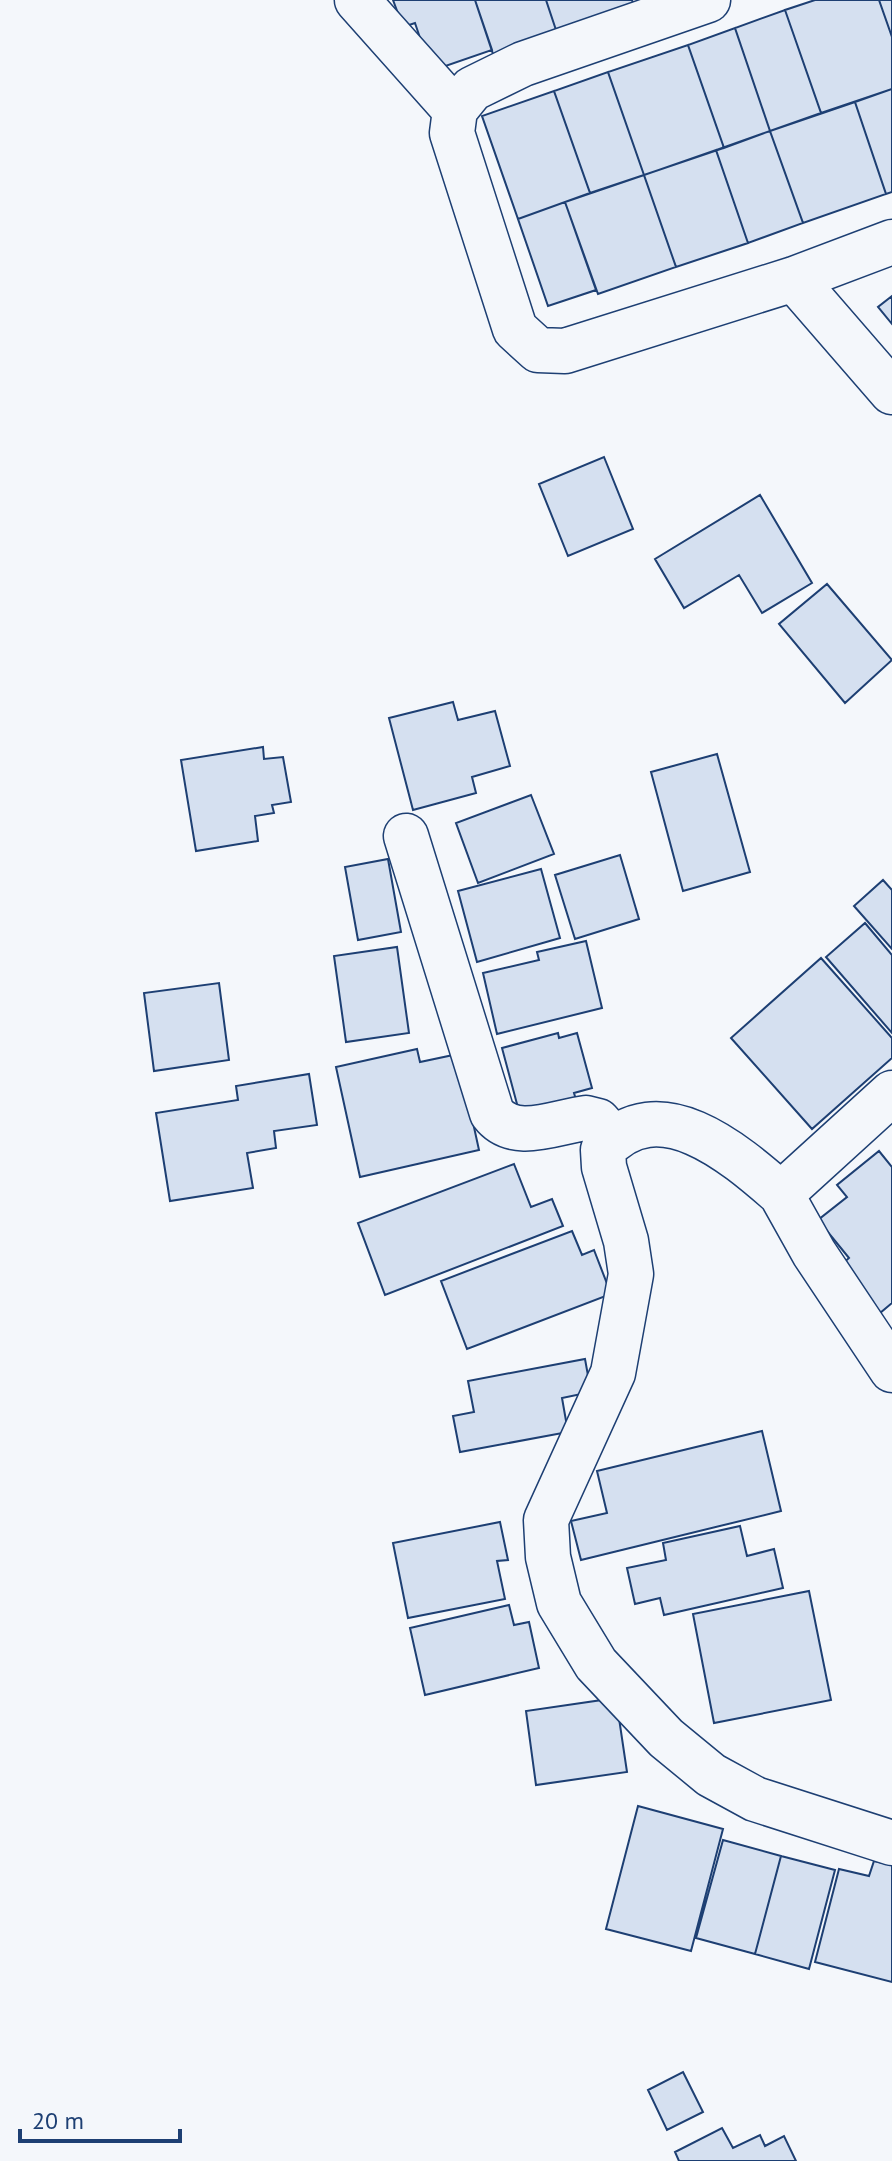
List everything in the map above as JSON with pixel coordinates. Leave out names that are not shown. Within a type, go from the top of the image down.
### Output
[{"type":"street","points":[[357,0],[455,110]]},
{"type":"street","points":[[708,0],[523,64],[472,89],[455,110],[452,133],[515,329],[538,350],[565,351],[794,279],[892,242]]},
{"type":"street","points":[[794,279],[892,392]]},
{"type":"street","points":[[406,836],[492,1113],[500,1125],[517,1130],[586,1118],[598,1121],[613,1138]]},
{"type":"street","points":[[781,1194],[892,1093]]},
{"type":"street","points":[[892,1370],[814,1253],[781,1194],[714,1140],[664,1123],[613,1138],[603,1150],[604,1167],[626,1241],[631,1274],[613,1373],[546,1520],[548,1557],[559,1603],[596,1664],[666,1738],[711,1775],[755,1799],[892,1843]]},
{"type":"building","points":[[393,0],[475,0],[492,50],[431,71],[415,23],[403,27]]},
{"type":"building","points":[[475,0],[546,0],[559,39],[495,60]]},
{"type":"building","points":[[546,0],[632,0],[636,12],[559,39]]},
{"type":"building","points":[[815,0],[879,0],[892,37],[892,89],[821,113],[785,10]]},
{"type":"building","points":[[879,0],[892,0],[892,37]]},
{"type":"building","points":[[785,10],[821,113],[770,131],[735,28]]},
{"type":"building","points":[[735,28],[770,131],[724,148],[688,45]]},
{"type":"building","points":[[688,45],[724,148],[644,175],[608,72]]},
{"type":"building","points":[[608,72],[644,175],[590,193],[554,91]]},
{"type":"building","points":[[892,89],[892,192],[886,194],[855,102]]},
{"type":"building","points":[[554,91],[590,193],[518,219],[482,116]]},
{"type":"building","points":[[855,102],[886,194],[803,223],[770,131]]},
{"type":"building","points":[[770,131],[803,223],[748,243],[716,150]]},
{"type":"building","points":[[716,150],[748,243],[676,267],[644,175]]},
{"type":"building","points":[[644,175],[676,267],[598,294],[565,202]]},
{"type":"building","points":[[565,202],[596,290],[548,306],[518,219]]},
{"type":"building","points":[[892,296],[892,324],[878,307]]},
{"type":"building","points":[[604,457],[633,529],[568,556],[539,484]]},
{"type":"building","points":[[760,495],[812,583],[762,613],[739,575],[684,608],[655,559]]},
{"type":"building","points":[[827,584],[892,660],[845,703],[779,624]]},
{"type":"building","points":[[453,702],[458,720],[495,711],[510,766],[472,777],[476,793],[413,810],[389,718]]},
{"type":"building","points":[[263,747],[264,759],[283,757],[291,802],[272,805],[274,813],[255,816],[258,841],[196,851],[181,760]]},
{"type":"building","points":[[717,754],[750,872],[683,891],[651,772]]},
{"type":"building","points":[[531,795],[554,854],[478,883],[456,823]]},
{"type":"building","points":[[620,855],[639,919],[575,939],[555,875]]},
{"type":"building","points":[[388,859],[401,932],[358,940],[345,867]]},
{"type":"building","points":[[541,869],[560,938],[477,962],[458,891]]},
{"type":"building","points":[[883,880],[892,890],[892,949],[854,906]]},
{"type":"building","points":[[865,923],[892,955],[892,1033],[826,957]]},
{"type":"building","points":[[586,941],[602,1008],[497,1034],[483,973],[539,960],[537,952]]},
{"type":"building","points":[[397,947],[409,1033],[346,1042],[334,956]]},
{"type":"building","points":[[821,958],[892,1038],[892,1058],[812,1129],[731,1038]]},
{"type":"building","points":[[219,983],[229,1060],[154,1071],[144,993]]},
{"type":"building","points":[[558,1033],[559,1038],[577,1033],[592,1088],[574,1093],[577,1103],[521,1119],[502,1048]]},
{"type":"building","points":[[417,1049],[420,1062],[458,1054],[479,1150],[360,1177],[336,1067]]},
{"type":"building","points":[[309,1074],[317,1125],[274,1131],[276,1148],[247,1153],[253,1188],[170,1201],[156,1113],[238,1100],[236,1086]]},
{"type":"building","points":[[879,1151],[892,1167],[892,1303],[880,1313],[841,1265],[849,1258],[818,1220],[847,1197],[837,1185]]},
{"type":"building","points":[[514,1164],[531,1207],[552,1199],[563,1226],[385,1295],[358,1223]]},
{"type":"building","points":[[572,1231],[582,1255],[594,1250],[611,1294],[467,1349],[441,1281]]},
{"type":"building","points":[[585,1359],[591,1392],[562,1398],[568,1432],[460,1452],[453,1416],[474,1412],[468,1381]]},
{"type":"building","points":[[762,1431],[781,1511],[581,1560],[571,1521],[607,1513],[597,1471]]},
{"type":"building","points":[[500,1522],[508,1560],[497,1561],[505,1599],[408,1618],[393,1543]]},
{"type":"building","points":[[740,1526],[747,1556],[774,1549],[783,1588],[664,1615],[660,1598],[635,1604],[627,1568],[666,1560],[663,1543]]},
{"type":"building","points":[[809,1591],[831,1700],[714,1723],[693,1614]]},
{"type":"building","points":[[509,1605],[514,1625],[529,1622],[539,1668],[425,1695],[410,1628]]},
{"type":"building","points":[[616,1698],[627,1772],[536,1785],[526,1711]]},
{"type":"building","points":[[638,1806],[723,1829],[691,1951],[606,1929]]},
{"type":"building","points":[[723,1840],[781,1856],[755,1954],[696,1938]]},
{"type":"building","points":[[781,1856],[835,1870],[809,1969],[755,1954]]},
{"type":"building","points":[[874,1861],[892,1865],[892,1982],[815,1962],[839,1869],[869,1876]]},
{"type":"building","points":[[683,2072],[703,2112],[667,2130],[648,2090]]},
{"type":"building","points":[[722,2128],[733,2148],[760,2135],[765,2146],[784,2136],[796,2161],[679,2161],[675,2152]]}]
